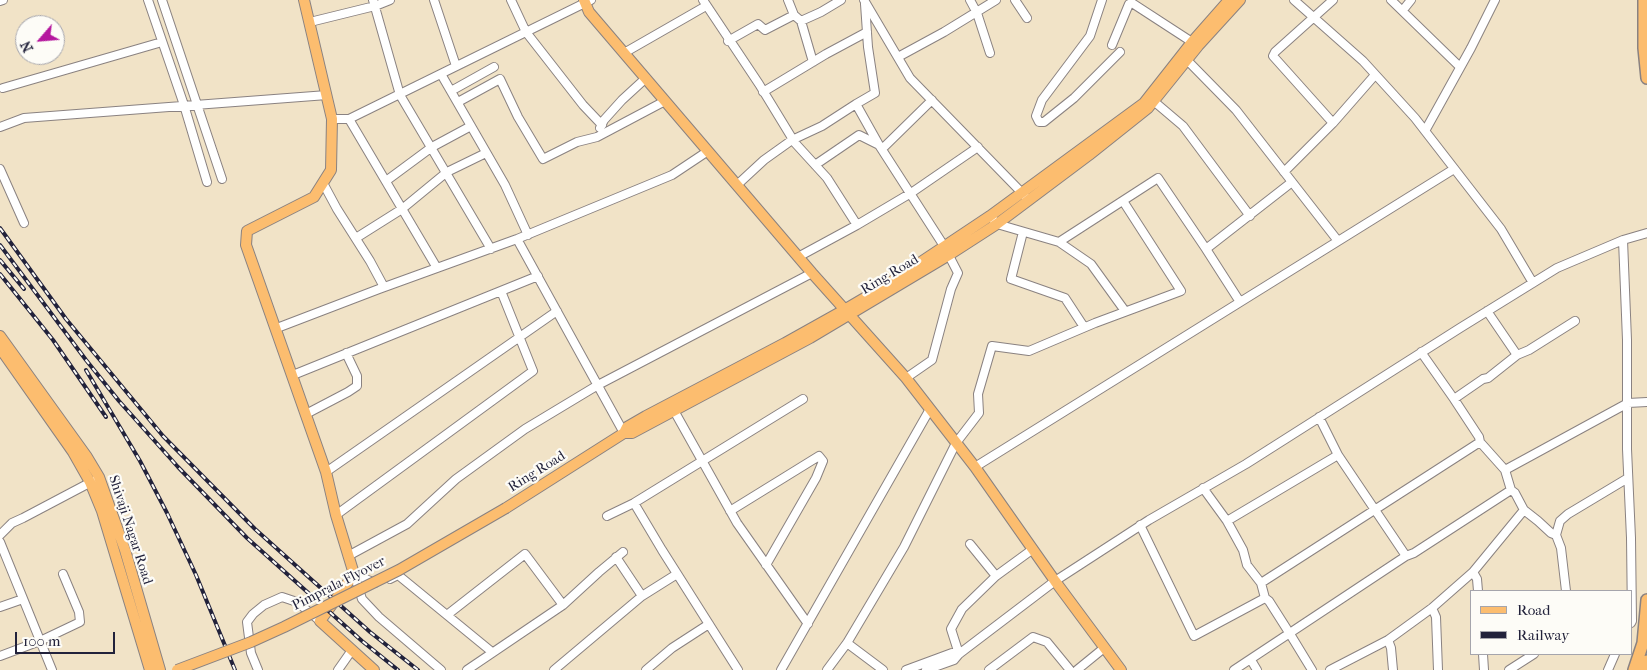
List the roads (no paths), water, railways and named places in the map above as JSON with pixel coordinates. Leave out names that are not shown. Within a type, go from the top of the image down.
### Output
[{"type":"highway","points":[[1644,0],[1644,48],[1647,78]]},
{"type":"highway","points":[[1634,670],[1642,643],[1647,600]]},
{"type":"highway","points":[[1644,670],[1647,661]]},
{"type":"main road","points":[[304,0],[332,118],[331,170],[314,197],[247,231],[246,245],[277,328],[326,472],[336,515],[354,574],[320,621],[374,670]]},
{"type":"main road","points":[[1185,57],[1192,42],[1229,0]]},
{"type":"main road","name":"Ring Road","points":[[506,508],[624,433],[632,433],[672,406],[763,365],[994,220],[1025,196],[1096,149],[1148,108],[1152,99],[1185,57],[1240,0]]},
{"type":"main road","points":[[587,1],[589,12],[798,257],[906,378],[975,467],[1055,582],[1121,670]]},
{"type":"main road","name":"Shivaji Nagar Road","points":[[0,336],[81,449],[125,550],[160,670]]},
{"type":"main road","name":"Shivaji Nagar Road","points":[[0,348],[94,480],[150,670]]},
{"type":"main road","name":"Pimprala Flyover","points":[[177,670],[251,642],[284,627],[398,570],[506,508]]},
{"type":"street","points":[[148,0],[184,105],[207,182]]},
{"type":"street","points":[[162,0],[222,179]]},
{"type":"street","points":[[310,22],[390,0]]},
{"type":"street","points":[[434,0],[456,66]]},
{"type":"street","points":[[511,0],[526,32],[583,106],[602,125]]},
{"type":"street","points":[[788,0],[794,15],[801,21],[813,62]]},
{"type":"street","points":[[801,21],[841,0]]},
{"type":"street","points":[[970,0],[977,13],[990,53]]},
{"type":"street","points":[[898,57],[977,13],[996,0]]},
{"type":"street","points":[[1015,0],[1027,18]]},
{"type":"street","points":[[1102,0],[1090,36],[1042,100],[1036,116],[1039,122],[1044,122],[1074,98],[1120,52]]},
{"type":"street","points":[[1294,0],[1363,61],[1425,131],[1501,229],[1533,283]]},
{"type":"street","points":[[1333,0],[1274,52],[1273,56],[1333,123]]},
{"type":"street","points":[[1391,0],[1460,67]]},
{"type":"street","points":[[1403,10],[1411,0]]},
{"type":"street","points":[[1425,131],[1494,0]]},
{"type":"street","points":[[332,118],[349,119],[587,1]]},
{"type":"street","points":[[737,185],[764,160],[792,140],[822,126],[875,94],[865,1]]},
{"type":"street","points":[[865,1],[910,78],[1025,196]]},
{"type":"street","points":[[374,3],[400,95],[491,249]]},
{"type":"street","points":[[624,53],[705,3],[792,140],[827,178],[857,225]]},
{"type":"street","points":[[1112,45],[1129,4],[1132,3],[1192,42]]},
{"type":"street","points":[[728,41],[758,24],[765,30],[794,15]]},
{"type":"street","points":[[763,92],[867,32]]},
{"type":"street","points":[[1,86],[162,42]]},
{"type":"street","points":[[1185,57],[1236,110],[1338,241]]},
{"type":"street","points":[[451,90],[494,67]]},
{"type":"street","points":[[441,74],[508,192],[528,235]]},
{"type":"street","points":[[1284,172],[1333,123],[1375,76]]},
{"type":"street","points":[[597,137],[602,125],[622,100],[646,78]]},
{"type":"street","points":[[458,102],[500,79],[518,117],[543,159],[577,142],[597,137],[665,101]]},
{"type":"street","points":[[0,127],[24,118],[327,95]]},
{"type":"street","points":[[1152,99],[1184,126],[1250,216]]},
{"type":"street","points":[[880,147],[932,100]]},
{"type":"street","points":[[856,104],[880,147],[958,273],[950,289],[932,360],[906,378]]},
{"type":"street","points":[[349,119],[437,268]]},
{"type":"street","points":[[386,181],[432,147],[471,126]]},
{"type":"street","points":[[815,165],[859,135],[880,147]]},
{"type":"street","points":[[798,257],[910,193],[978,148]]},
{"type":"street","points":[[277,328],[528,235],[672,175],[708,151]]},
{"type":"street","points":[[356,238],[402,209],[447,172],[486,153]]},
{"type":"street","points":[[0,169],[24,223]]},
{"type":"street","points":[[975,467],[1454,169]]},
{"type":"street","points":[[1058,242],[1158,178],[1240,302]]},
{"type":"street","points":[[1206,248],[1292,182]]},
{"type":"street","points":[[323,183],[384,287]]},
{"type":"street","points":[[827,670],[847,643],[904,546],[956,443],[979,413],[978,394],[992,346],[1029,351],[1084,327],[1182,291],[1123,201]]},
{"type":"street","points":[[994,220],[1023,232],[1058,242],[1091,264],[1126,311]]},
{"type":"street","points":[[1023,232],[1011,279],[1065,298],[1084,327]]},
{"type":"street","points":[[926,670],[954,660],[959,654],[1055,582],[1140,525],[1246,464],[1557,268],[1623,240],[1647,233]]},
{"type":"street","points":[[517,239],[624,433]]},
{"type":"street","points":[[1623,240],[1627,340],[1631,590]]},
{"type":"street","points":[[348,556],[407,524],[456,479],[524,429],[598,385],[812,273]]},
{"type":"street","points":[[293,375],[538,276]]},
{"type":"street","points":[[336,515],[497,396],[503,394],[533,372],[501,291]]},
{"type":"street","points":[[326,472],[557,311]]},
{"type":"street","points":[[1487,311],[1517,355]]},
{"type":"street","points":[[1454,399],[1488,378],[1517,355],[1529,350],[1575,321]]},
{"type":"street","points":[[1421,352],[1479,437],[1480,442],[1505,470],[1511,490],[1515,493],[1524,510],[1551,533],[1556,535]]},
{"type":"street","points":[[306,414],[357,386],[357,376],[346,353]]},
{"type":"street","points":[[607,516],[634,503],[803,399]]},
{"type":"street","points":[[1505,470],[1628,403],[1646,404]]},
{"type":"street","points":[[672,406],[730,511],[808,624]]},
{"type":"street","points":[[781,670],[930,409]]},
{"type":"street","points":[[1319,417],[1338,455],[1406,556]]},
{"type":"street","points":[[1262,583],[1480,442]]},
{"type":"street","points":[[1227,521],[1338,455]]},
{"type":"street","points":[[730,511],[819,456],[823,461],[816,478],[766,565]]},
{"type":"street","points":[[1566,590],[1561,548],[1556,535],[1560,521],[1568,514],[1628,478]]},
{"type":"street","points":[[0,535],[12,523],[94,480]]},
{"type":"street","points":[[1203,488],[1227,521],[1243,550],[1248,566],[1262,583],[1265,598],[1269,601],[1312,670]]},
{"type":"street","points":[[1234,670],[1406,556],[1414,553],[1511,490]]},
{"type":"street","points":[[634,503],[738,670]]},
{"type":"street","points":[[1330,670],[1388,640],[1432,608],[1474,572],[1524,510]]},
{"type":"street","points":[[1140,525],[1194,636],[1265,598]]},
{"type":"street","points":[[0,542],[52,670]]},
{"type":"street","points":[[970,544],[996,576]]},
{"type":"street","points":[[959,654],[951,629],[962,608],[996,576],[1033,550]]},
{"type":"street","points":[[447,615],[525,554],[563,605]]},
{"type":"street","points":[[467,670],[563,605],[620,555],[642,596]]},
{"type":"street","points":[[1474,572],[1478,590]]},
{"type":"street","points":[[0,656],[40,641],[80,622],[79,612],[63,574]]},
{"type":"street","points":[[354,574],[380,584],[398,575],[492,652]]},
{"type":"street","points":[[354,574],[362,599],[380,617],[442,670]]},
{"type":"street","points":[[554,670],[642,596],[677,574]]},
{"type":"street","points":[[258,670],[251,653],[248,622],[253,614],[282,597],[297,602],[320,621]]},
{"type":"street","points":[[0,607],[23,599]]},
{"type":"street","points":[[1432,608],[1436,617],[1438,670]]},
{"type":"street","points":[[1632,622],[1646,621]]},
{"type":"street","points":[[651,668],[672,648],[709,624]]},
{"type":"street","points":[[989,670],[1033,637],[1047,642],[1070,670]]},
{"type":"street","points":[[1388,640],[1391,648],[1393,670]]},
{"type":"street","points":[[847,643],[883,670]]},
{"type":"street","points":[[1077,670],[1104,648]]},
{"type":"street","points":[[338,670],[352,650]]},
{"type":"street","points":[[906,670],[952,653],[959,654]]},
{"type":"street","points":[[1483,655],[1484,670]]},
{"type":"street","points":[[1509,670],[1532,655]]},
{"type":"street","points":[[1608,670],[1615,655]]},
{"type":"street","points":[[1251,660],[1258,670]]},
{"type":"railway","points":[[0,228],[66,319],[163,436],[255,529],[370,632],[418,670]]},
{"type":"railway","points":[[0,245],[86,360],[119,401],[178,467],[247,538],[362,641],[398,670]]},
{"type":"railway","points":[[0,260],[24,289]]},
{"type":"railway","points":[[0,274],[53,340],[106,417]]},
{"type":"railway","points":[[86,370],[140,461],[167,513],[196,575],[235,670]]}]
